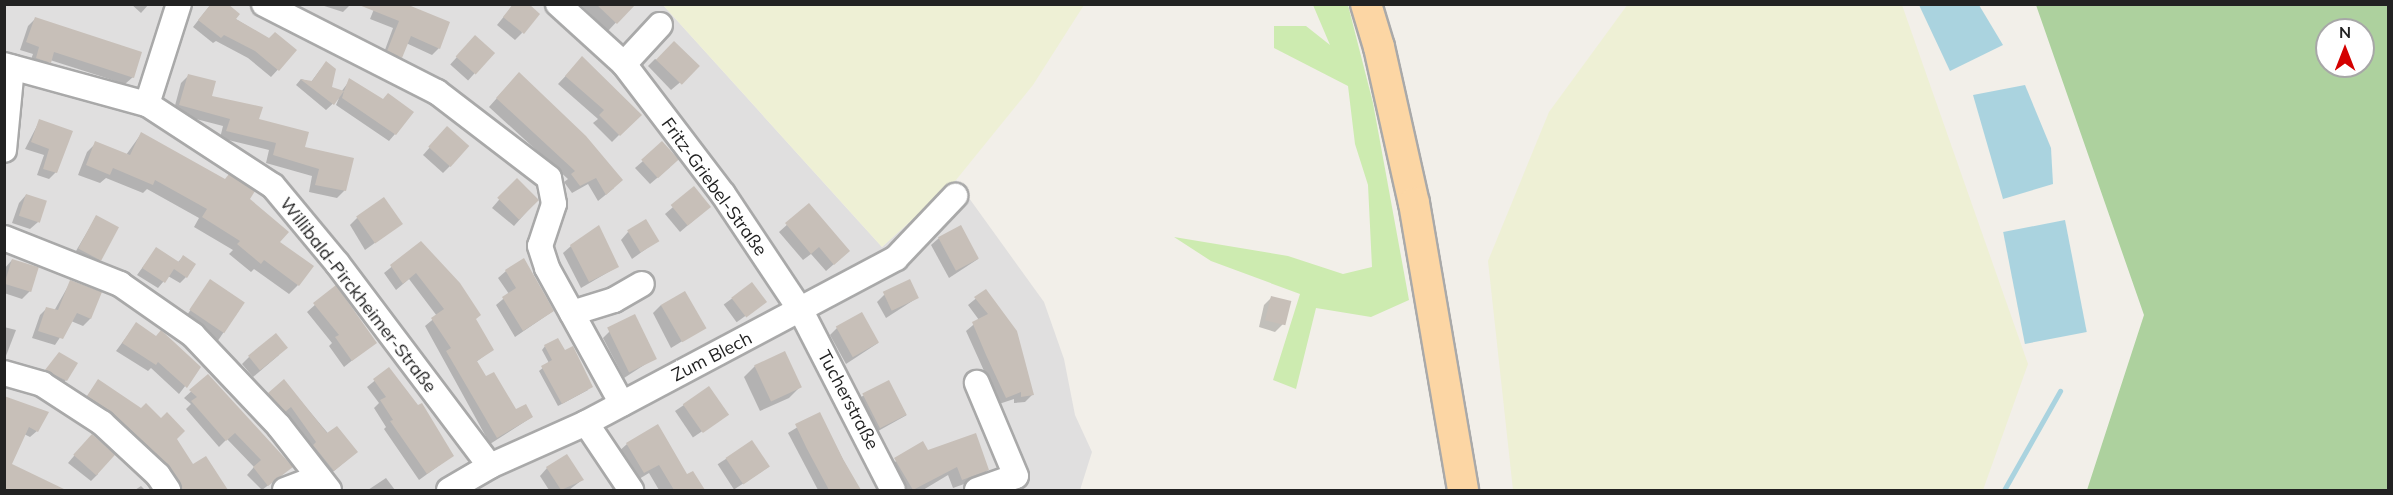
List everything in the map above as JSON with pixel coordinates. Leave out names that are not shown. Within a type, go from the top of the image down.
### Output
[{"type":"main road","points":[[1366,4],[1379,47],[1414,203],[1463,490]]},
{"type":"street","points":[[147,104],[179,4]]},
{"type":"street","points":[[264,4],[437,92],[549,178],[554,204],[540,246],[547,268],[622,404]]},
{"type":"street","name":"Fritz-Griebel-Straße","points":[[558,4],[624,64],[723,194],[801,311]]},
{"type":"street","points":[[624,64],[660,25]]},
{"type":"street","points":[[4,150],[8,66]]},
{"type":"street","name":"Willibald-Pirckheimer-Straße","points":[[8,66],[147,104],[273,186],[337,263],[490,466]]},
{"type":"street","name":"Zum Blech","points":[[449,490],[490,466],[586,423],[801,311],[896,258],[955,196]]},
{"type":"street","points":[[4,238],[120,284],[193,335],[279,426],[324,484],[285,490]]},
{"type":"street","points":[[572,313],[614,300],[642,284]]},
{"type":"street","name":"Tucherstraße","points":[[801,311],[893,490]]},
{"type":"street","points":[[4,373],[42,384],[102,423],[159,475],[168,490]]},
{"type":"street","points":[[977,383],[1016,476],[977,490]]},
{"type":"street","points":[[586,423],[631,490]]},
{"type":"shaded area","points":[[4,5],[663,5],[882,247],[956,180],[1044,302],[1064,359],[1075,415],[1092,452],[1080,490],[5,490]]},
{"type":"green space","points":[[1628,4],[1902,5],[2028,364],[1983,490],[1513,490],[1488,261],[1549,112]]},
{"type":"green space","points":[[663,5],[1084,5],[1033,85],[956,180],[882,247]]},
{"type":"green space","points":[[1313,5],[1348,5],[1373,103],[1409,300],[1371,317],[1316,308],[1296,389],[1273,380],[1300,294],[1211,261],[1174,237],[1288,256],[1343,274],[1372,267],[1368,185],[1355,144],[1348,86],[1274,48],[1274,26],[1306,26],[1330,45]]},
{"type":"green space","points":[[2036,5],[2388,5],[2388,490],[2087,490],[2144,315]]},
{"type":"water","points":[[1919,5],[1979,5],[2003,45],[1950,71]]},
{"type":"water","points":[[2025,85],[2051,148],[2053,184],[2003,199],[1973,95]]},
{"type":"water","points":[[2065,220],[2087,332],[2025,344],[2003,232]]},
{"type":"building","points":[[211,4],[228,4],[240,14],[236,19],[269,38],[275,32],[297,50],[279,71],[255,51],[224,35],[221,38],[198,20]]},
{"type":"building","points":[[406,4],[450,22],[440,49],[411,36],[402,58],[387,51],[399,21],[359,5]]},
{"type":"building","points":[[513,4],[529,4],[540,14],[524,34],[503,17]]},
{"type":"building","points":[[596,4],[636,4],[617,24]]},
{"type":"building","points":[[35,17],[142,52],[134,78],[54,52],[51,63],[36,58],[39,47],[26,42]]},
{"type":"building","points":[[475,35],[495,53],[476,75],[456,57]]},
{"type":"building","points":[[674,41],[700,66],[682,85],[656,60]]},
{"type":"building","points":[[582,56],[642,115],[620,136],[599,115],[604,110],[565,76]]},
{"type":"building","points":[[326,61],[336,69],[332,87],[344,91],[334,105],[300,79],[312,81]]},
{"type":"building","points":[[519,72],[586,136],[623,180],[606,195],[596,178],[580,186],[571,174],[575,171],[496,98]]},
{"type":"building","points":[[188,74],[216,81],[212,96],[263,107],[259,119],[309,132],[305,147],[354,158],[346,191],[315,185],[319,169],[273,155],[276,143],[226,131],[230,119],[179,105]]},
{"type":"building","points":[[349,78],[383,99],[388,93],[414,112],[396,135],[342,98]]},
{"type":"building","points":[[39,119],[73,131],[57,173],[43,169],[49,149],[31,142]]},
{"type":"building","points":[[447,126],[469,146],[451,167],[428,147]]},
{"type":"building","points":[[141,132],[225,179],[229,174],[255,191],[250,199],[289,232],[280,242],[314,266],[299,286],[264,260],[261,264],[237,244],[240,241],[202,217],[207,209],[155,180],[153,185],[113,168],[110,175],[86,165],[95,141],[130,155]]},
{"type":"building","points":[[662,141],[679,160],[658,178],[641,160]]},
{"type":"building","points":[[517,178],[539,200],[519,220],[497,198]]},
{"type":"building","points":[[694,186],[711,207],[688,226],[671,205]]},
{"type":"building","points":[[26,194],[47,201],[40,223],[19,216]]},
{"type":"building","points":[[384,197],[403,224],[375,244],[356,217]]},
{"type":"building","points":[[809,203],[850,251],[834,265],[819,247],[811,254],[785,223]]},
{"type":"building","points":[[96,215],[119,227],[101,261],[78,249]]},
{"type":"building","points":[[646,219],[659,241],[641,253],[627,230]]},
{"type":"building","points":[[599,225],[619,267],[589,282],[570,245]]},
{"type":"building","points":[[961,225],[979,259],[956,271],[938,237]]},
{"type":"building","points":[[421,241],[460,283],[481,315],[476,319],[494,350],[477,361],[486,376],[494,372],[516,409],[526,404],[533,417],[497,438],[446,351],[451,348],[431,318],[444,309],[416,273],[403,284],[390,265]]},
{"type":"building","points":[[156,247],[179,262],[183,255],[196,264],[187,278],[174,269],[165,283],[142,268]]},
{"type":"building","points":[[524,258],[554,311],[523,331],[502,297],[516,288],[505,270]]},
{"type":"building","points":[[12,259],[39,267],[31,292],[4,284]]},
{"type":"building","points":[[210,279],[245,302],[224,333],[189,310]]},
{"type":"building","points":[[910,279],[919,298],[892,311],[883,292]]},
{"type":"building","points":[[70,280],[102,292],[91,319],[77,313],[63,339],[38,331],[46,307],[58,310]]},
{"type":"building","points":[[752,282],[767,302],[746,318],[731,298]]},
{"type":"building","points":[[336,285],[377,343],[352,361],[335,337],[339,335],[313,303]]},
{"type":"building","points":[[986,289],[1017,331],[1034,395],[1021,397],[1021,392],[1006,398],[986,355],[972,322],[988,314],[974,297]]},
{"type":"building","points":[[685,291],[706,328],[682,342],[661,305]]},
{"type":"building","points":[[1271,296],[1291,301],[1285,325],[1265,320]]},
{"type":"building","points":[[862,312],[879,343],[853,357],[836,327]]},
{"type":"building","points":[[635,314],[657,359],[629,373],[607,328]]},
{"type":"building","points":[[136,322],[156,336],[161,330],[201,367],[187,388],[158,362],[156,365],[122,343]]},
{"type":"building","points":[[276,333],[288,348],[260,370],[248,356]]},
{"type":"building","points":[[558,338],[565,350],[573,346],[593,387],[562,404],[541,366],[552,360],[544,345]]},
{"type":"building","points":[[785,351],[802,387],[771,402],[754,365]]},
{"type":"building","points":[[59,352],[78,363],[67,381],[45,370]]},
{"type":"building","points":[[389,367],[418,405],[422,403],[454,456],[427,474],[390,421],[393,420],[380,400],[386,397],[373,379]]},
{"type":"building","points":[[208,374],[293,467],[268,486],[253,467],[261,460],[235,433],[226,441],[191,401],[197,397],[189,390]]},
{"type":"building","points":[[98,379],[141,408],[146,403],[161,418],[167,412],[185,431],[177,439],[193,464],[206,456],[228,490],[182,490],[168,465],[112,412],[87,396]]},
{"type":"building","points":[[284,379],[327,433],[337,426],[358,452],[334,471],[313,445],[316,442],[291,407],[285,412],[268,393]]},
{"type":"building","points":[[889,380],[907,415],[880,428],[862,394]]},
{"type":"building","points":[[709,386],[729,415],[703,433],[683,404]]},
{"type":"building","points":[[4,396],[49,412],[38,432],[29,427],[12,464],[66,490],[4,490]]},
{"type":"building","points":[[820,412],[861,490],[829,490],[807,449],[795,424]]},
{"type":"building","points":[[658,424],[687,474],[693,471],[705,490],[674,490],[659,465],[644,473],[626,443]]},
{"type":"building","points":[[976,433],[989,470],[962,480],[957,467],[913,490],[894,458],[923,441],[928,450]]},
{"type":"building","points":[[92,434],[115,455],[96,476],[73,455]]},
{"type":"building","points":[[752,440],[770,467],[743,484],[725,458]]},
{"type":"building","points":[[567,454],[584,480],[561,490],[546,467]]},
{"type":"waterway","points":[[2004,490],[2060,391]]}]
